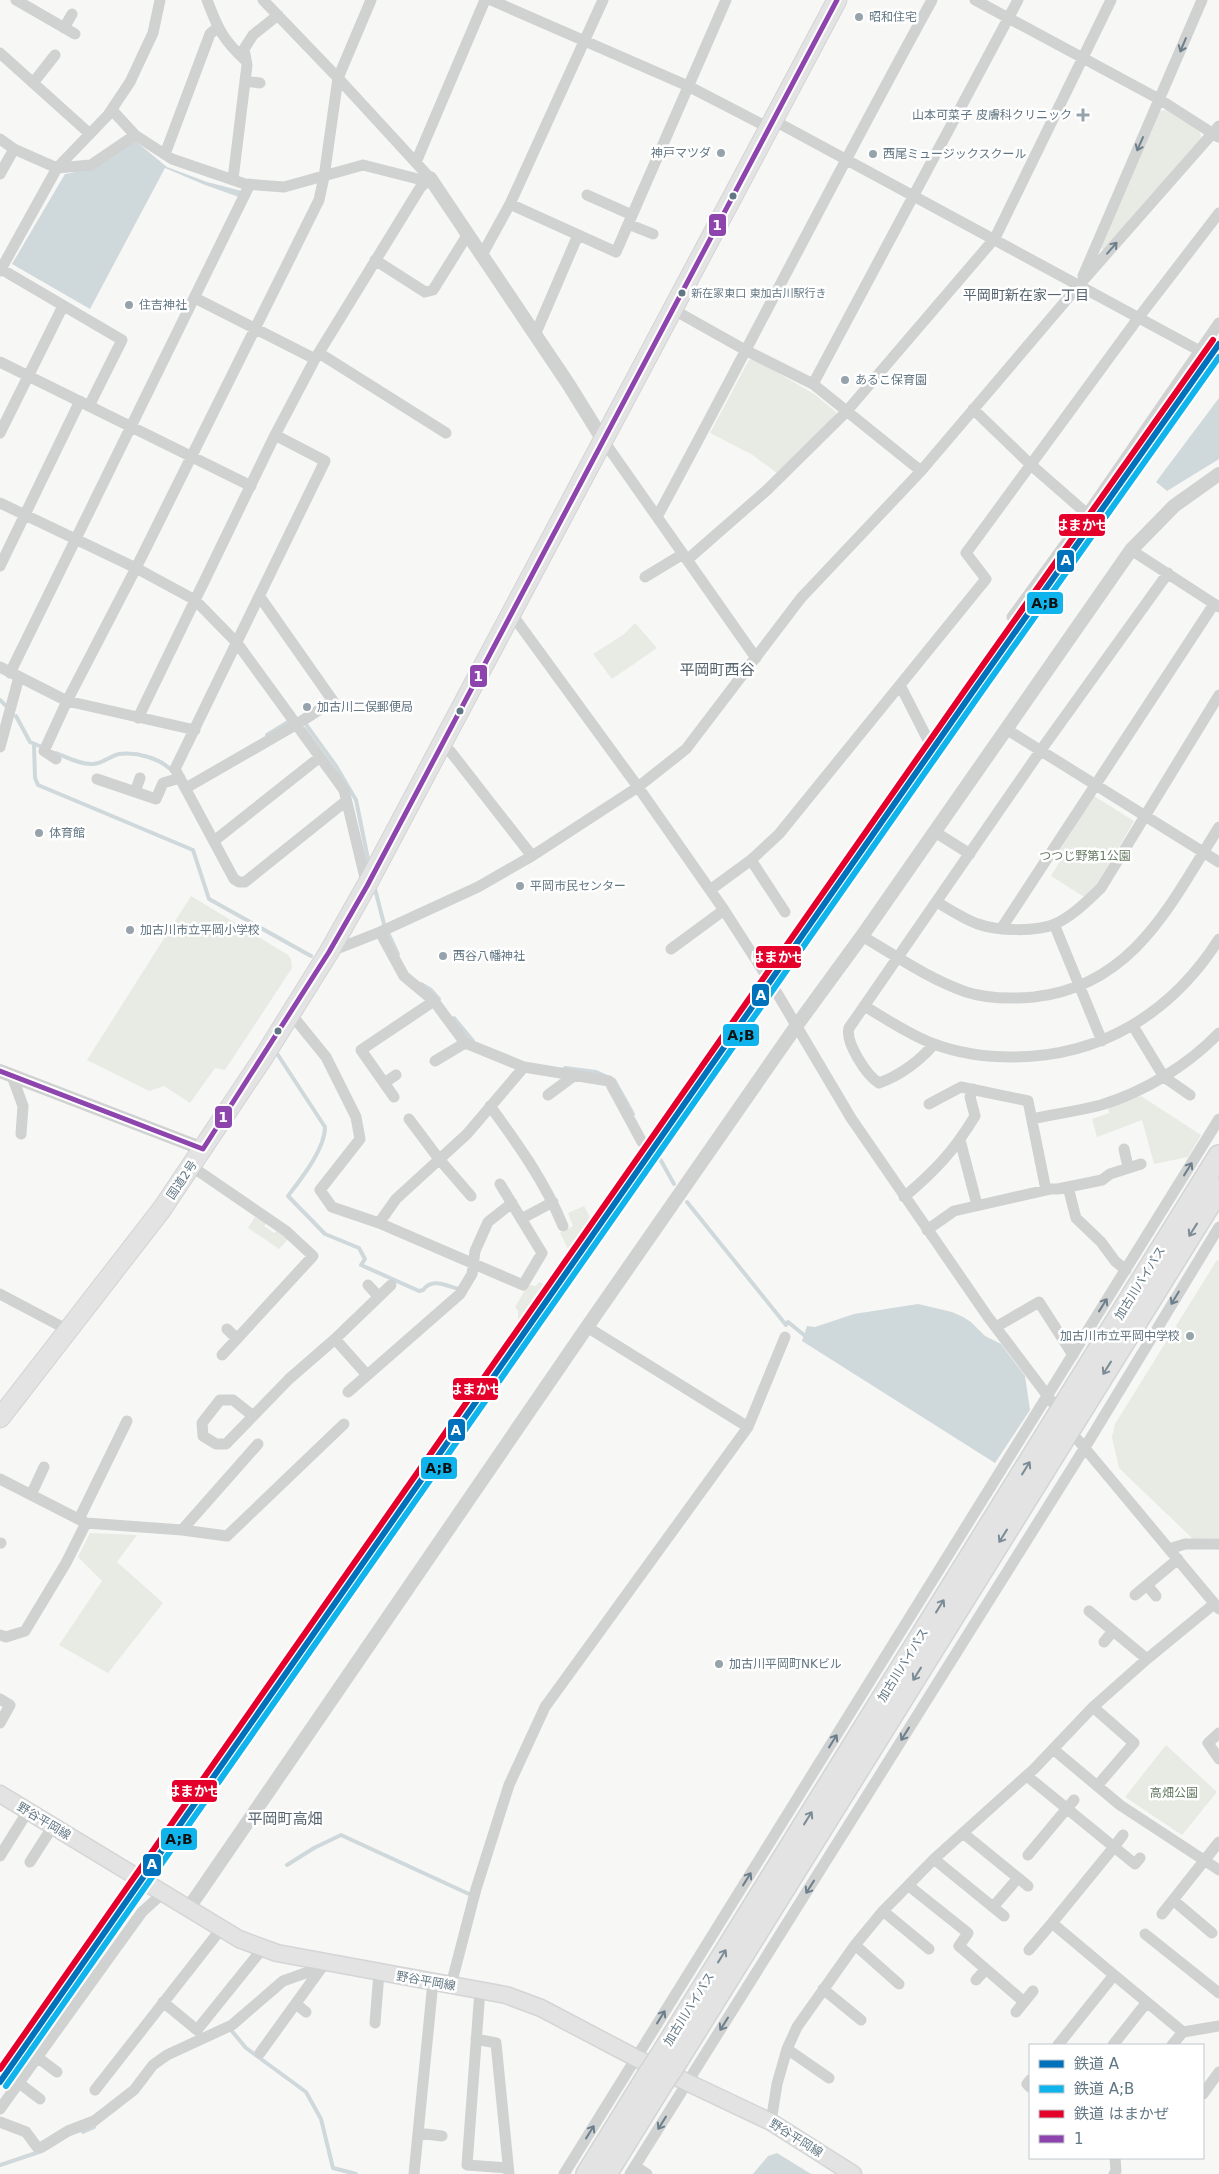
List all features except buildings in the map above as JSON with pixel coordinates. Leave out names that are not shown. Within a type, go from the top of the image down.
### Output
[{"type":"highway","name":"国道2号","points":[[0,1418],[162,1209],[330,952],[674,310],[837,0]]},
{"type":"highway","name":"加古川バイパス","points":[[667,2061],[1219,1156]]},
{"type":"highway","name":"加古川バイパス","points":[[587,2174],[655,2080],[1219,1189]]},
{"type":"highway","name":"加古川バイパス","points":[[606,2174],[655,2080]]},
{"type":"main road","name":"野谷平岡線","points":[[0,1794],[238,1939],[277,1953],[506,1995],[541,2008],[636,2058],[771,2122],[853,2174]]},
{"type":"street","points":[[0,566],[84,404],[122,340],[1,270],[57,168],[112,110],[130,82],[153,33],[160,0]]},
{"type":"street","points":[[207,0],[218,27],[231,48],[246,61]]},
{"type":"street","points":[[263,0],[430,178],[603,440],[756,658]]},
{"type":"street","points":[[56,758],[44,751],[67,701],[136,568],[319,200],[338,78],[371,0]]},
{"type":"street","points":[[416,162],[484,0]]},
{"type":"street","points":[[491,0],[515,4],[585,42],[688,86],[846,158],[1200,350]]},
{"type":"street","points":[[482,255],[510,204],[603,0]]},
{"type":"street","points":[[510,204],[616,252],[726,0]]},
{"type":"street","points":[[657,517],[747,351],[846,158],[932,0]]},
{"type":"street","points":[[330,952],[384,930],[478,887],[532,856],[638,787],[686,749],[801,598],[921,470],[1080,284],[1217,133],[1159,99],[975,0]]},
{"type":"street","points":[[813,384],[1018,0]]},
{"type":"street","points":[[644,577],[685,557],[767,490],[846,412],[995,238],[1111,0]]},
{"type":"street","points":[[1080,284],[1202,0]]},
{"type":"street","points":[[20,1],[75,34]]},
{"type":"street","points":[[64,28],[72,14]]},
{"type":"street","points":[[233,180],[245,81],[246,61],[244,49],[253,35],[278,15]]},
{"type":"street","points":[[165,154],[210,34],[218,27]]},
{"type":"street","points":[[0,53],[90,134]]},
{"type":"street","points":[[34,83],[55,56]]},
{"type":"street","points":[[245,81],[260,83]]},
{"type":"street","points":[[112,110],[134,135],[172,159],[250,184],[284,186],[324,177],[363,165],[418,179],[430,178]]},
{"type":"street","points":[[0,139],[14,149],[57,168],[91,165],[134,135]]},
{"type":"street","points":[[0,174],[14,149]]},
{"type":"street","points":[[138,718],[275,435],[317,356],[420,188],[430,178]]},
{"type":"street","points":[[0,747],[10,672],[250,184]]},
{"type":"street","points":[[587,195],[653,234]]},
{"type":"street","points":[[710,890],[751,860],[779,834],[986,579],[966,553],[1139,317],[1219,213]]},
{"type":"street","points":[[375,260],[425,292],[433,290],[468,234]]},
{"type":"street","points":[[535,335],[578,235]]},
{"type":"street","points":[[0,245],[10,253]]},
{"type":"street","points":[[195,298],[254,329],[317,356],[446,433]]},
{"type":"street","points":[[0,433],[63,306]]},
{"type":"street","points":[[674,310],[747,351],[813,384],[921,470]]},
{"type":"street","points":[[1012,617],[1088,514],[1219,323]]},
{"type":"street","points":[[0,362],[251,486]]},
{"type":"street","points":[[973,409],[1030,464],[1088,514]]},
{"type":"street","points":[[275,435],[325,461],[175,769],[234,879],[239,882],[245,882],[346,801]]},
{"type":"street","points":[[188,1908],[587,1327],[1131,550],[1174,506],[1219,474]]},
{"type":"street","points":[[0,503],[136,568],[195,600],[236,643],[344,790],[370,879]]},
{"type":"street","points":[[1001,929],[1217,606],[1131,550]]},
{"type":"street","points":[[934,1044],[924,1057],[879,1083],[872,1079],[849,1042],[848,1034],[849,1028],[1041,750],[1168,573]]},
{"type":"street","points":[[186,788],[297,724],[333,700],[260,597]]},
{"type":"street","points":[[511,613],[638,787],[724,910],[797,1025],[851,1118],[927,1230],[1050,1399]]},
{"type":"street","points":[[10,672],[67,701],[195,730]]},
{"type":"street","points":[[900,685],[928,740]]},
{"type":"street","points":[[937,902],[978,924],[1001,929],[1029,929],[1054,924],[1079,909],[1101,888],[1219,695]]},
{"type":"street","points":[[1006,729],[1219,862]]},
{"type":"street","points":[[440,747],[450,751],[532,856]]},
{"type":"street","points":[[214,841],[320,757]]},
{"type":"street","points":[[135,792],[140,778]]},
{"type":"street","points":[[97,779],[156,799],[163,783],[180,778]]},
{"type":"street","points":[[862,936],[931,977],[967,992],[992,998],[1048,995],[1079,985],[1105,973],[1146,939],[1160,921],[1219,828]]},
{"type":"street","points":[[935,832],[970,854]]},
{"type":"street","points":[[751,860],[785,912]]},
{"type":"street","points":[[671,949],[724,910]]},
{"type":"street","points":[[1054,924],[1102,1041]]},
{"type":"street","points":[[384,930],[404,976],[434,1001],[465,1043],[524,1068],[609,1081],[642,1142]]},
{"type":"street","points":[[864,1006],[934,1044],[968,1053],[998,1057],[1024,1057],[1075,1051],[1102,1041],[1133,1026],[1176,993],[1197,972],[1219,939]]},
{"type":"street","points":[[394,1097],[361,1050],[434,1001]]},
{"type":"street","points":[[291,1014],[326,1057],[356,1117],[360,1140],[320,1190],[332,1207],[379,1223],[523,1284],[542,1253],[500,1184]]},
{"type":"street","points":[[1133,1026],[1164,1077],[1190,1095]]},
{"type":"street","points":[[1032,1119],[1101,1105],[1164,1077],[1206,1046],[1219,1033]]},
{"type":"street","points":[[435,1061],[465,1043]]},
{"type":"street","points":[[379,1223],[396,1199],[467,1134],[524,1068]]},
{"type":"street","points":[[6,1073],[203,1149]]},
{"type":"street","points":[[6,1073],[23,1106],[21,1134]]},
{"type":"street","points":[[384,1083],[396,1075]]},
{"type":"street","points":[[548,1095],[575,1075]]},
{"type":"street","points":[[929,1104],[961,1087],[1028,1102],[1046,1190]]},
{"type":"street","points":[[904,1197],[930,1176],[960,1140],[975,1116],[970,1098],[973,1089]]},
{"type":"street","points":[[490,1106],[526,1156],[553,1202],[563,1226]]},
{"type":"street","points":[[409,1119],[439,1160],[471,1196]]},
{"type":"street","points":[[564,2174],[1050,1399],[1072,1355],[1219,1119]]},
{"type":"street","points":[[960,1140],[977,1204]]},
{"type":"street","points":[[1124,1149],[1128,1168]]},
{"type":"street","points":[[927,1230],[954,1211],[977,1204],[1102,1180],[1110,1174],[1141,1164]]},
{"type":"street","points":[[191,1166],[286,1231],[314,1256],[222,1355]]},
{"type":"street","points":[[1068,1187],[1076,1218],[1101,1242],[1115,1261],[1126,1270]]},
{"type":"street","points":[[521,1219],[553,1202]]},
{"type":"street","points":[[348,1392],[460,1294],[472,1274],[475,1251],[488,1222],[512,1203]]},
{"type":"street","points":[[647,2174],[633,2170],[1080,1444],[1218,1230]]},
{"type":"street","points":[[368,1285],[378,1296]]},
{"type":"street","points":[[253,1416],[233,1400],[220,1400],[202,1423],[203,1436],[216,1444],[226,1444],[289,1379],[335,1339],[391,1285]]},
{"type":"street","points":[[2,1298],[68,1330]]},
{"type":"street","points":[[996,1327],[1038,1302],[1072,1355]]},
{"type":"street","points":[[587,1327],[748,1427]]},
{"type":"street","points":[[227,1329],[237,1339]]},
{"type":"street","points":[[451,1985],[476,1888],[509,1785],[545,1707],[748,1427],[785,1337]]},
{"type":"street","points":[[335,1339],[368,1375]]},
{"type":"street","points":[[0,1635],[6,1637],[25,1631],[66,1563],[127,1421]]},
{"type":"street","points":[[0,1479],[83,1521],[227,1536],[344,1424]]},
{"type":"street","points":[[182,1530],[248,1462],[258,1444]]},
{"type":"street","points":[[771,2122],[777,2084],[787,2049],[797,2027],[855,1945],[883,1911],[934,1859],[1027,1776],[1093,1707],[1147,1659],[1217,1607],[1080,1444]]},
{"type":"street","points":[[31,1495],[44,1467]]},
{"type":"street","points":[[1169,1548],[1185,1544],[1219,1544]]},
{"type":"street","points":[[1135,1595],[1178,1559]]},
{"type":"street","points":[[1147,1585],[1156,1596]]},
{"type":"street","points":[[1089,1611],[1147,1659]]},
{"type":"street","points":[[1104,1642],[1113,1631]]},
{"type":"street","points":[[0,1699],[10,1704],[3,1726]]},
{"type":"street","points":[[1093,1707],[1134,1743],[1097,1786]]},
{"type":"street","points":[[1219,1733],[1208,1744],[1219,1759]]},
{"type":"street","points":[[1053,1749],[1120,1805],[1219,1870]]},
{"type":"street","points":[[1027,1776],[1070,1804],[1114,1847],[1135,1864],[1140,1858]]},
{"type":"street","points":[[1028,1855],[1070,1804]]},
{"type":"street","points":[[0,1856],[28,1811]]},
{"type":"street","points":[[30,1862],[53,1826]]},
{"type":"street","points":[[963,1833],[1028,1886]]},
{"type":"street","points":[[1029,1950],[1123,1835]]},
{"type":"street","points":[[1162,1914],[1219,1842]]},
{"type":"street","points":[[934,1859],[1004,1916]]},
{"type":"street","points":[[993,1908],[1018,1878]]},
{"type":"street","points":[[909,1886],[968,1934],[959,1946],[1024,2002]]},
{"type":"street","points":[[0,2109],[142,1912],[163,1893]]},
{"type":"street","points":[[1173,1900],[1212,1933]]},
{"type":"street","points":[[883,1911],[929,1949]]},
{"type":"street","points":[[1052,1923],[1183,2032]]},
{"type":"street","points":[[95,2090],[221,1929]]},
{"type":"street","points":[[1145,1934],[1162,1954],[1219,1993]]},
{"type":"street","points":[[855,1945],[899,1984]]},
{"type":"street","points":[[163,2002],[197,2030],[262,1948]]},
{"type":"street","points":[[267,2049],[296,2004],[326,1963]]},
{"type":"street","points":[[0,2122],[26,2132],[36,2147],[42,2147],[72,2124],[101,2117],[134,2090],[153,2066],[167,2055],[232,2025],[283,1980],[311,1971],[326,1963]]},
{"type":"street","points":[[976,1980],[986,1969]]},
{"type":"street","points":[[375,2023],[379,1972]]},
{"type":"street","points":[[1059,2044],[1114,1975]]},
{"type":"street","points":[[414,2174],[433,1982]]},
{"type":"street","points":[[823,1989],[861,2020]]},
{"type":"street","points":[[476,2039],[496,2043],[509,2171],[467,2165],[476,2039],[480,1990]]},
{"type":"street","points":[[1016,2012],[1033,1991]]},
{"type":"street","points":[[1114,2044],[1147,2002]]},
{"type":"street","points":[[296,2004],[306,2012]]},
{"type":"street","points":[[1173,2044],[1183,2032],[1219,2026]]},
{"type":"street","points":[[787,2049],[828,2078]]},
{"type":"street","points":[[37,2057],[57,2072]]},
{"type":"street","points":[[100,2064],[110,2071]]},
{"type":"street","points":[[1204,2093],[1219,2072]]},
{"type":"street","points":[[18,2083],[40,2099]]},
{"type":"street","points":[[418,2133],[442,2136]]},
{"type":"street","points":[[1114,2174],[1116,2171],[1115,2159]]},
{"type":"green space","points":[[1166,110],[1200,132],[1201,138],[1104,250],[1100,248],[1160,111]]},
{"type":"green space","points":[[754,359],[814,394],[836,412],[835,417],[777,473],[751,454],[710,433],[749,360]]},
{"type":"green space","points":[[635,623],[657,648],[612,679],[593,654],[623,635]]},
{"type":"green space","name":"つつじ野第1公園","points":[[1094,796],[1134,821],[1096,886],[1086,898],[1051,876],[1060,861],[1055,858]]},
{"type":"green space","points":[[191,896],[288,955],[291,959],[292,968],[225,1070],[215,1068],[190,1103],[164,1086],[149,1091],[87,1060]]},
{"type":"green space","points":[[1141,1096],[1201,1135],[1188,1157],[1154,1164],[1142,1120],[1097,1137],[1092,1119],[1109,1113],[1108,1108]]},
{"type":"green space","points":[[584,1206],[591,1219],[568,1249],[560,1233],[573,1226],[568,1213]]},
{"type":"green space","points":[[255,1217],[267,1223],[264,1226],[274,1233],[277,1231],[288,1239],[279,1249],[248,1228]]},
{"type":"green space","name":"加古川市立平岡中学校","points":[[1217,1260],[1219,1261],[1219,1538],[1193,1539],[1119,1468],[1112,1437],[1115,1424]]},
{"type":"green space","points":[[539,1282],[545,1285],[521,1323],[518,1321],[518,1311],[515,1307],[528,1285],[536,1286]]},
{"type":"green space","points":[[90,1533],[137,1535],[117,1562],[163,1603],[108,1673],[59,1645],[102,1581],[78,1557]]},
{"type":"green space","name":"高畑公園","points":[[1166,1745],[1217,1792],[1182,1835],[1125,1797]]},
{"type":"shaded area","points":[[134,140],[167,167],[207,182],[242,191],[239,197],[165,168],[90,309],[12,264],[65,174],[93,166],[110,157]]},
{"type":"shaded area","points":[[1219,398],[1219,459],[1167,491],[1156,482]]},
{"type":"shaded area","points":[[918,1304],[952,1312],[971,1322],[985,1336],[1001,1344],[1025,1376],[1030,1410],[995,1463],[802,1341],[807,1326],[815,1327],[854,1314]]},
{"type":"shaded area","points":[[777,2153],[811,2174],[753,2174],[768,2156]]},
{"type":"waterway","points":[[0,700],[8,708]]},
{"type":"waterway","points":[[16,716],[30,742],[42,747]]},
{"type":"waterway","points":[[267,735],[288,722]]},
{"type":"waterway","points":[[307,726],[336,766],[356,800],[369,864]]},
{"type":"waterway","points":[[34,745],[35,778],[38,785],[193,850],[209,899],[311,956]]},
{"type":"waterway","points":[[56,753],[88,764],[100,763],[119,754],[141,755],[162,763],[173,772]]},
{"type":"waterway","points":[[374,885],[384,924],[398,954]]},
{"type":"waterway","points":[[421,984],[431,990],[439,999]]},
{"type":"waterway","points":[[454,1018],[473,1041]]},
{"type":"waterway","points":[[278,1055],[325,1127],[324,1136],[317,1154],[288,1196],[325,1234],[359,1248],[365,1259],[361,1265],[419,1291],[435,1283],[458,1289]]},
{"type":"waterway","points":[[565,1068],[596,1072],[614,1080],[633,1114]]},
{"type":"waterway","points":[[659,1157],[674,1184]]},
{"type":"waterway","points":[[687,1202],[786,1325],[788,1322],[804,1335]]},
{"type":"waterway","points":[[287,1865],[314,1848],[341,1835],[469,1894]]},
{"type":"waterway","points":[[231,2030],[246,2048],[306,2092],[321,2119],[333,2168],[356,2174]]},
{"type":"waterway","points":[[83,2132],[94,2127]]},
{"type":"waterway","points":[[0,2165],[42,2151]]},
{"type":"rail line","name":"はまかぜ","points":[[0,2069],[968,686],[1213,340]]},
{"type":"rail line","name":"A","points":[[0,2082],[974,690],[1219,344]]},
{"type":"rail line","name":"A;B","points":[[6,2086],[980,694],[1219,357]]},
{"type":"transit line","name":"1","points":[[0,1071],[203,1149],[329,952],[367,886],[837,0]]},
{"type":"place","name":"昭和住宅","points":[[859,17]]},
{"type":"place","name":"山本可菜子 皮膚科クリニック","points":[[1083,115]]},
{"type":"place","name":"神戸マツダ","points":[[721,153]]},
{"type":"place","name":"西尾ミュージックスクール","points":[[873,154]]},
{"type":"place","name":"新在家東口 東加古川駅行き","points":[[682,293]]},
{"type":"place","name":"住吉神社","points":[[129,305]]},
{"type":"place","name":"あるこ保育園","points":[[845,380]]},
{"type":"place","name":"加古川二俣郵便局","points":[[307,707]]},
{"type":"place","name":"体育館","points":[[39,833]]},
{"type":"place","name":"平岡市民センター","points":[[520,886]]},
{"type":"place","name":"加古川市立平岡小学校","points":[[130,930]]},
{"type":"place","name":"西谷八幡神社","points":[[443,956]]},
{"type":"place","name":"加古川市立平岡中学校","points":[[1190,1336]]},
{"type":"place","name":"加古川平岡町NKビル","points":[[719,1664]]},
{"type":"district","name":"平岡町新在家一丁目","points":[[1026,295]]},
{"type":"district","name":"平岡町西谷","points":[[717,670]]},
{"type":"district","name":"平岡町高畑","points":[[285,1819]]}]
